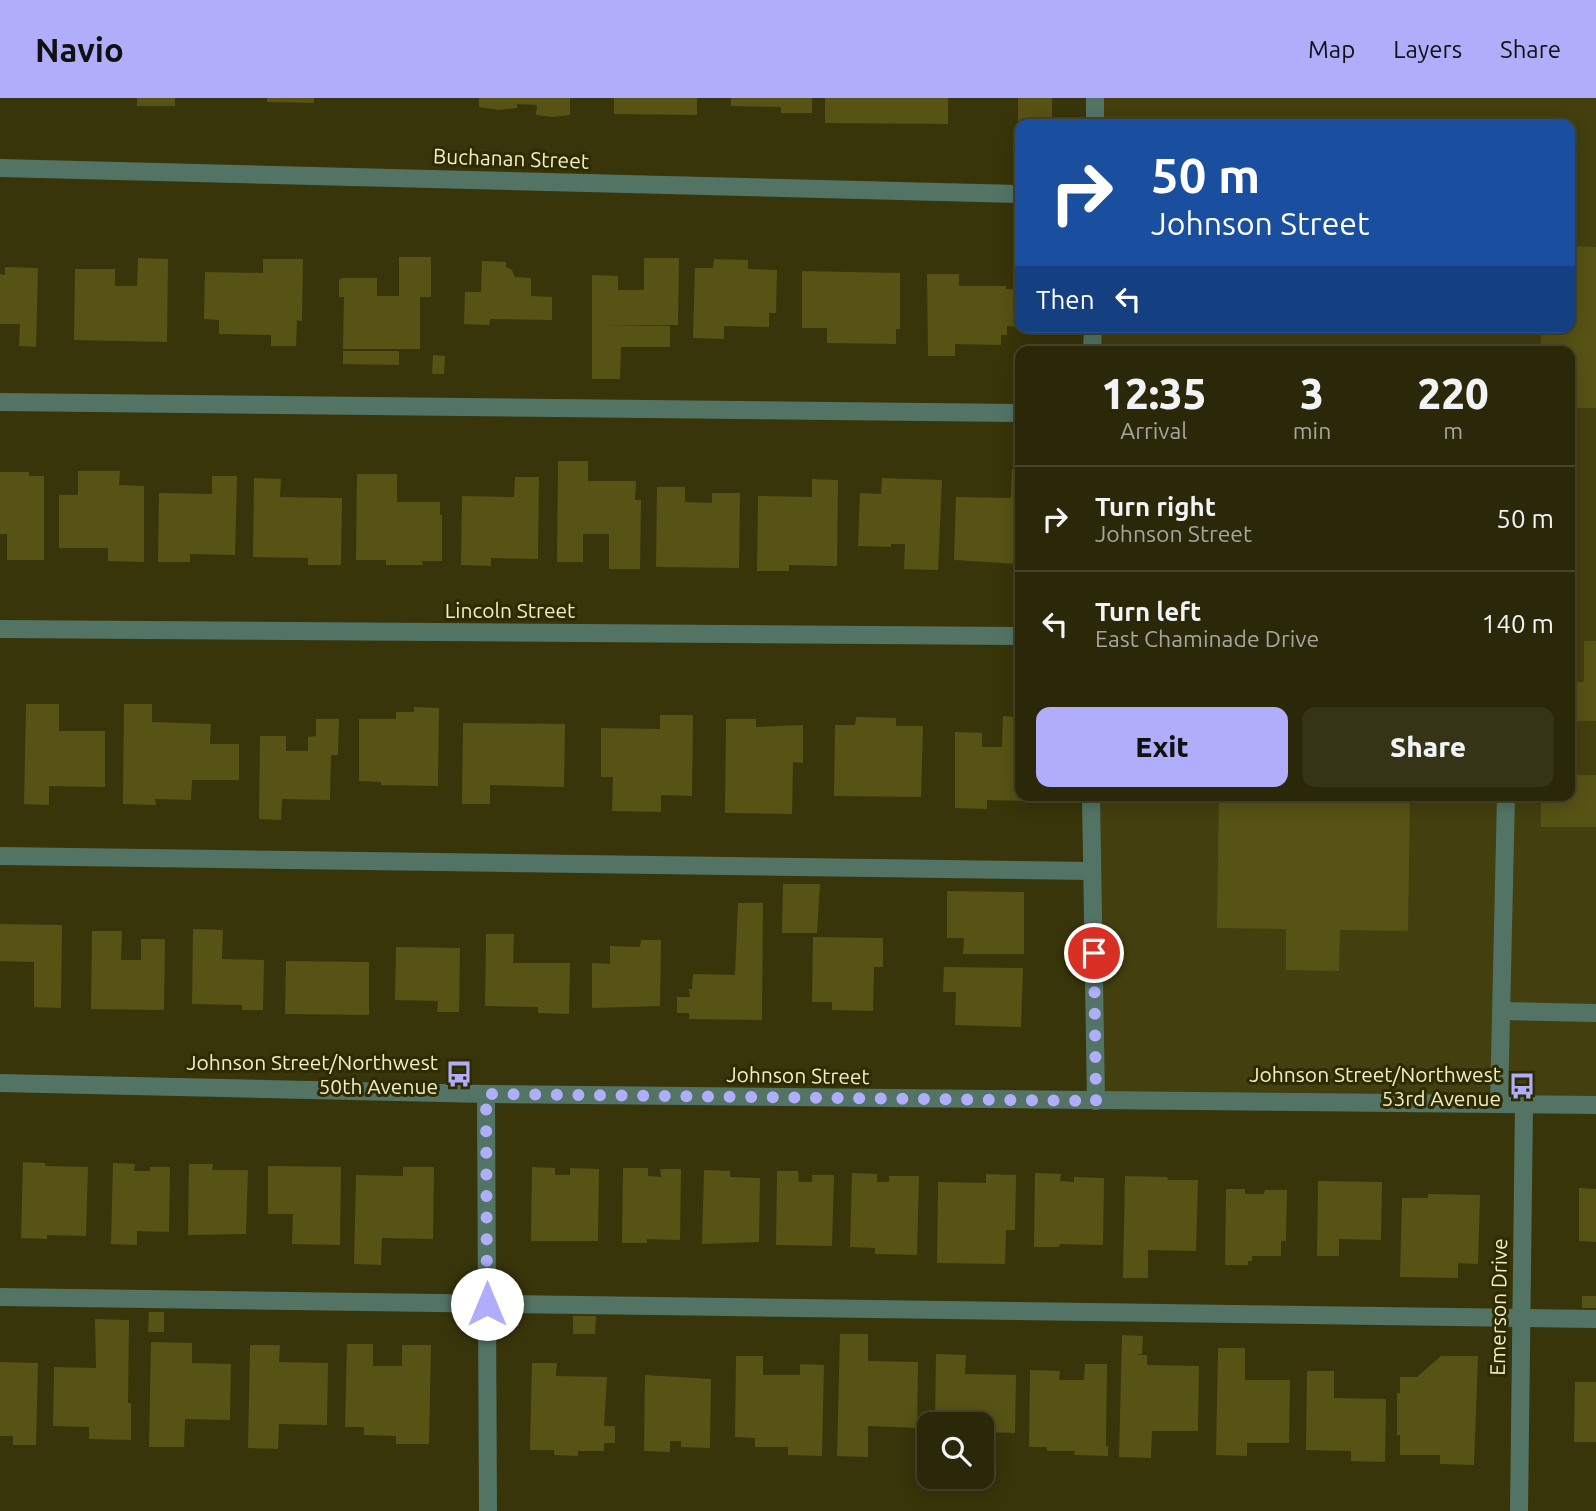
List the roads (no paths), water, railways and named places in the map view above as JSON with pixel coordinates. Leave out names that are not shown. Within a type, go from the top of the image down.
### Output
[{"type":"street","points":[[1095,119],[1096,98]]},
{"type":"street","name":"Buchanan Street","points":[[0,167],[1015,194]]},
{"type":"street","points":[[0,402],[1015,413]]},
{"type":"street","name":"Lincoln Street","points":[[0,629],[1015,636]]},
{"type":"street","points":[[1091,801],[1096,1101]]},
{"type":"street","points":[[1499,1104],[1506,801]]},
{"type":"street","points":[[0,856],[1092,872]]},
{"type":"street","points":[[1502,1011],[1596,1013]]},
{"type":"street","name":"Johnson Street","points":[[0,1083],[486,1094],[1596,1105]]},
{"type":"street","points":[[486,1094],[488,1511]]},
{"type":"street","name":"Emerson Drive","points":[[1519,1511],[1524,1104]]},
{"type":"street","points":[[0,1297],[1596,1319]]},
{"type":"place","name":"Johnson Street/Northwest 50th Avenue","points":[[459,1074]]},
{"type":"place","name":"Johnson Street/Northwest 53rd Avenue","points":[[1522,1086]]}]
